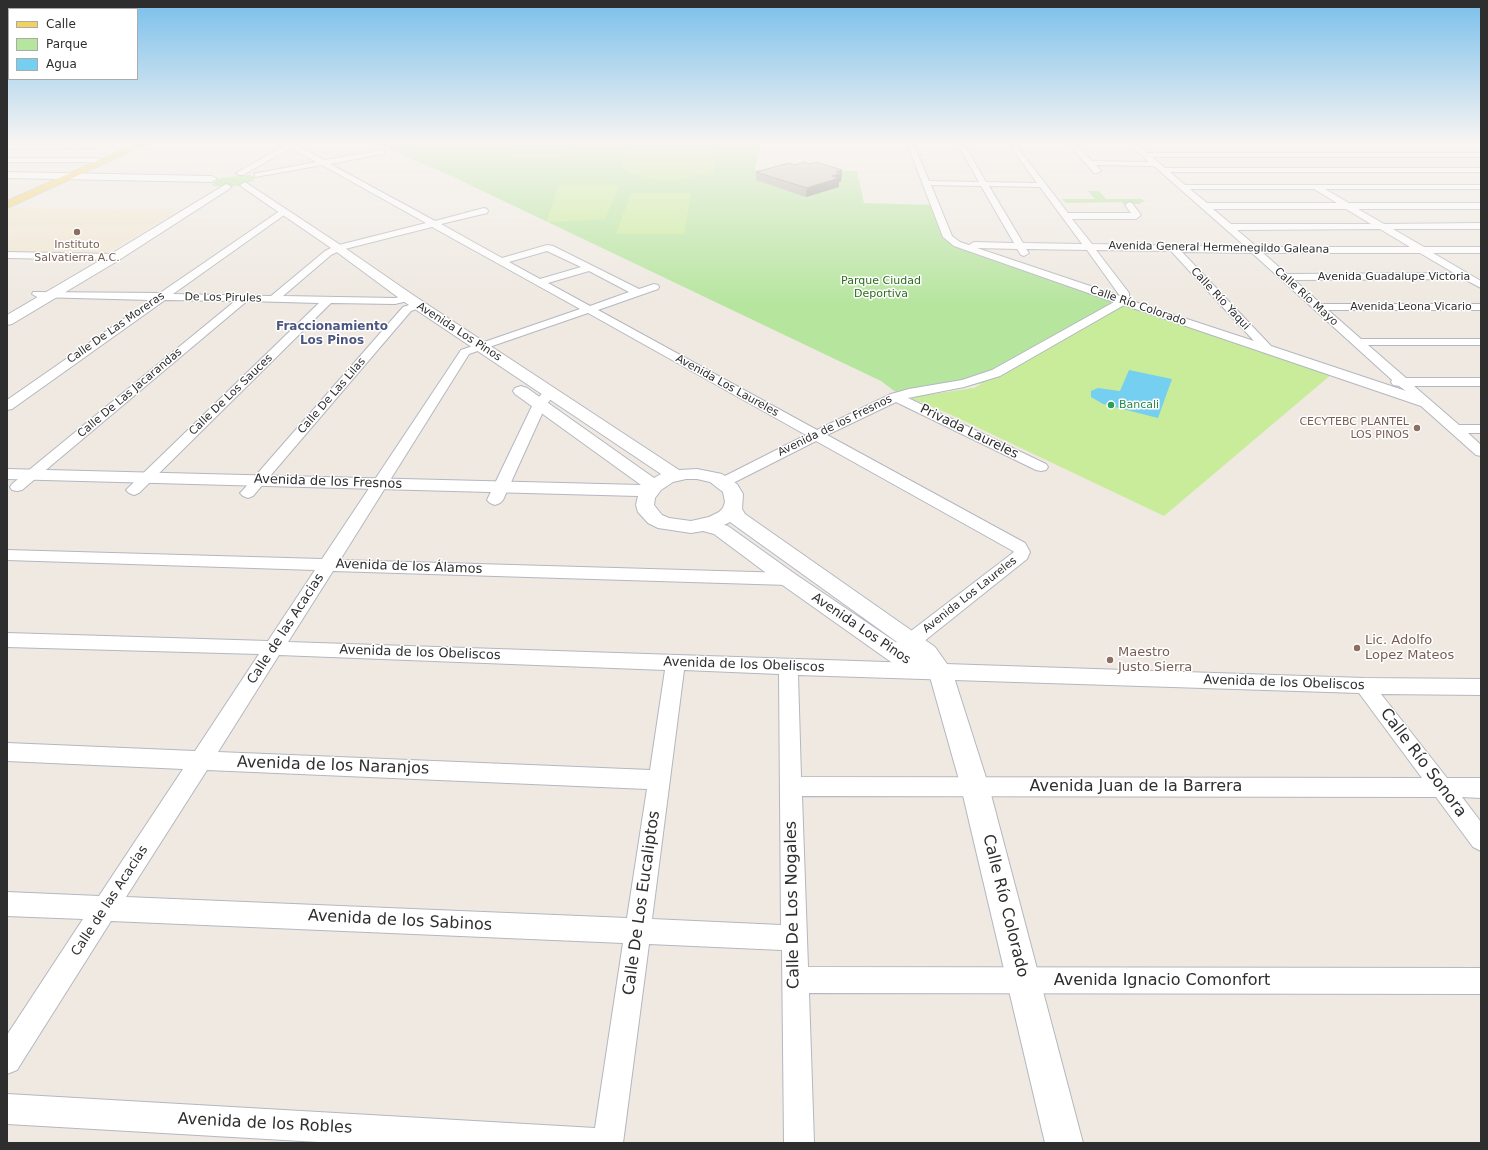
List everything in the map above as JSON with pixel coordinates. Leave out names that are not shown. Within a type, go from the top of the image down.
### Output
[{"type":"main road","points":[[7,205],[26,197]]},
{"type":"street","points":[[7,312],[205,197]]},
{"type":"street","points":[[7,320],[115,257],[208,197]]},
{"type":"street","name":"Avenida Los Pinos","points":[[258,197],[407,303],[465,352],[478,361]]},
{"type":"street","name":"Avenida Los Laureles","points":[[384,197],[1019,548],[1022,552],[1021,555],[904,647]]},
{"type":"street","points":[[932,197],[948,237],[957,244]]},
{"type":"street","points":[[992,197],[1032,270]]},
{"type":"street","points":[[1052,197],[1124,293],[1125,297],[1123,301]]},
{"type":"street","name":"Calle Río Mayo","points":[[1194,197],[1481,452]]},
{"type":"street","points":[[1333,197],[1481,285]]},
{"type":"street","points":[[1066,216],[1136,216],[1137,215],[1129,205]]},
{"type":"street","points":[[1205,206],[1481,206]]},
{"type":"street","points":[[274,299],[333,250],[484,211]]},
{"type":"street","name":"Calle De Las Moreras","points":[[7,406],[281,213]]},
{"type":"street","points":[[1227,227],[1481,226]]},
{"type":"street","name":"Avenida General Hermenegildo Galeana","points":[[957,244],[1253,250],[1481,250]]},
{"type":"street","name":"Calle Río Colorado","points":[[957,244],[1426,403]]},
{"type":"street","points":[[501,261],[547,248],[553,248],[639,293]]},
{"type":"street","name":"Calle Río Yaqui","points":[[1172,248],[1268,349]]},
{"type":"street","points":[[7,255],[115,257]]},
{"type":"street","points":[[539,282],[589,268]]},
{"type":"street","name":"Avenida Guadalupe Victoria","points":[[1284,277],[1481,276]]},
{"type":"street","points":[[465,352],[654,288]]},
{"type":"street","name":"De Los Pirules","points":[[37,294],[407,303]]},
{"type":"street","name":"Calle De Las Jacarandas","points":[[32,475],[244,299]]},
{"type":"street","name":"Calle De Los Sauces","points":[[140,484],[328,300]]},
{"type":"street","name":"Avenida de los Fresnos","points":[[724,482],[815,435],[896,396],[964,383],[996,373],[1123,301]]},
{"type":"street","name":"Avenida Los Pinos","points":[[407,303],[482,346],[676,476]]},
{"type":"street","name":"Calle De Las Lilas","points":[[254,487],[407,303]]},
{"type":"street","name":"Avenida Leona Vicario","points":[[1318,307],[1481,307]]},
{"type":"street","points":[[1358,342],[1481,342]]},
{"type":"street","name":"Calle de las Acacias","points":[[7,1060],[465,352]]},
{"type":"street","points":[[509,382],[540,404],[649,494]]},
{"type":"street","points":[[1367,382],[1481,382]]},
{"type":"street","points":[[498,494],[540,404],[550,393]]},
{"type":"street","name":"Privada Laureles","points":[[896,396],[1041,467]]},
{"type":"street","points":[[1456,429],[1481,429]]},
{"type":"street","points":[[686,474],[702,475],[716,478],[724,482],[734,494],[734,502],[732,508],[726,516],[716,522],[704,526],[678,527],[665,524],[655,519],[648,512],[649,494],[664,480],[686,474]]},
{"type":"street","name":"Avenida de los Fresnos","points":[[10,483],[32,475],[140,484]]},
{"type":"street","name":"Avenida de los Fresnos","points":[[10,483],[140,484],[498,494],[649,494]]},
{"type":"street","name":"Avenida Los Pinos","points":[[732,508],[736,518],[904,647],[909,663],[940,672]]},
{"type":"street","name":"Avenida Los Pinos","points":[[704,526],[721,530],[788,579],[904,647]]},
{"type":"street","name":"Avenida de los Álamos","points":[[7,555],[788,579]]},
{"type":"street","name":"Avenida de los Obeliscos","points":[[7,640],[1364,686],[1481,687]]},
{"type":"street","name":"Calle De Los Eucaliptos","points":[[608,1143],[676,662]]},
{"type":"street","name":"Calle De Los Nogales","points":[[788,667],[799,1143]]},
{"type":"street","name":"Calle Río Colorado","points":[[940,672],[974,787],[1064,1143]]},
{"type":"street","name":"Calle Río Sonora","points":[[1364,686],[1481,840]]},
{"type":"street","name":"Avenida de los Naranjos","points":[[7,752],[659,780]]},
{"type":"street","name":"Avenida Juan de la Barrera","points":[[790,786],[1481,788]]},
{"type":"street","name":"Avenida de los Sabinos","points":[[7,904],[794,938]]},
{"type":"street","name":"Avenida Ignacio Comonfort","points":[[795,980],[1481,981]]},
{"type":"street","name":"Avenida de los Robles","points":[[7,1109],[595,1143]]},
{"type":"shaded area","name":"Instituto Salvatierra A.C.","points":[[11,208],[178,211],[101,256],[7,254],[7,235],[16,230],[7,230],[7,210]]},
{"type":"green space","name":"Parque Ciudad Deportiva","points":[[494,197],[863,197],[864,203],[933,205],[953,244],[1131,306],[988,382],[916,397],[974,388],[945,412],[911,398],[905,399],[881,381]]},
{"type":"green space","points":[[555,197],[614,197],[605,219],[546,222]]},
{"type":"green space","points":[[630,197],[690,197],[684,234],[616,234]]},
{"type":"green space","points":[[1093,197],[1104,197],[1106,199],[1142,199],[1145,202],[1140,202],[1141,204],[1123,204],[1122,202],[1066,203],[1062,199],[1095,199]]},
{"type":"green space","name":"Bancali","points":[[1127,305],[1332,374],[1164,516],[945,412],[911,398],[974,388]]},
{"type":"water","points":[[1129,370],[1172,379],[1158,418],[1103,404],[1091,397],[1091,391],[1098,388],[1120,391]]},
{"type":"place","name":"Instituto Salvatierra A.C.","points":[[77,232]]},
{"type":"place","name":"Bancali","points":[[1111,405]]},
{"type":"place","name":"CECYTEBC PLANTEL LOS PINOS","points":[[1417,428]]},
{"type":"place","name":"Lic. Adolfo Lopez Mateos","points":[[1357,648]]},
{"type":"place","name":"Maestro Justo Sierra","points":[[1110,660]]},
{"type":"district","name":"Fraccionamiento Los Pinos","points":[[332,334]]}]
